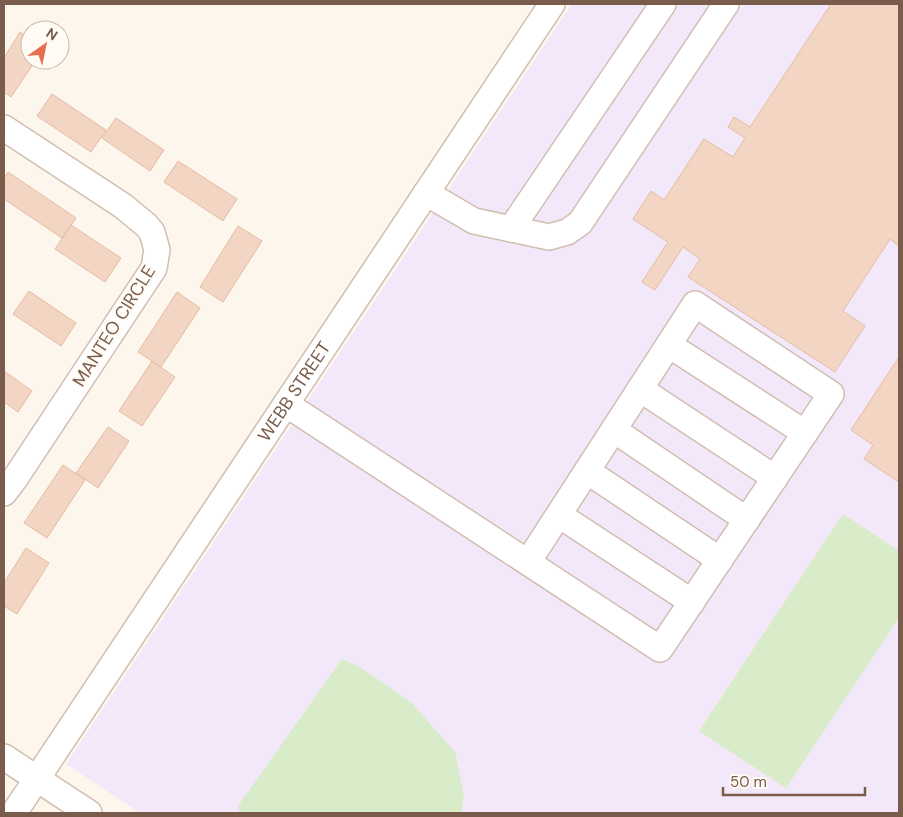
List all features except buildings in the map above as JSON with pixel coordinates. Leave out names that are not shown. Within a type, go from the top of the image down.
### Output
[{"type":"street","name":"WEBB STREET","points":[[14,813],[552,4]]},
{"type":"street","points":[[511,229],[663,4]]},
{"type":"street","points":[[426,192],[474,221],[549,237],[567,232],[580,223],[726,4]]},
{"type":"street","name":"MANTEO CIRCLE","points":[[4,128],[123,206],[152,232],[157,250],[154,268],[4,493]]},
{"type":"street","points":[[286,404],[660,649],[831,394],[695,304],[528,562]]},
{"type":"street","points":[[669,345],[805,433]]},
{"type":"street","points":[[640,389],[775,478]]},
{"type":"street","points":[[614,430],[747,520]]},
{"type":"street","points":[[587,471],[720,560]]},
{"type":"street","points":[[559,515],[692,602]]},
{"type":"street","points":[[4,757],[89,813]]},
{"type":"shaded area","points":[[572,4],[899,4],[899,813],[140,813],[66,764]]},
{"type":"green space","points":[[843,514],[899,551],[899,618],[786,788],[699,731]]},
{"type":"green space","points":[[342,659],[360,667],[412,703],[455,752],[464,797],[461,813],[240,813],[238,806]]}]
